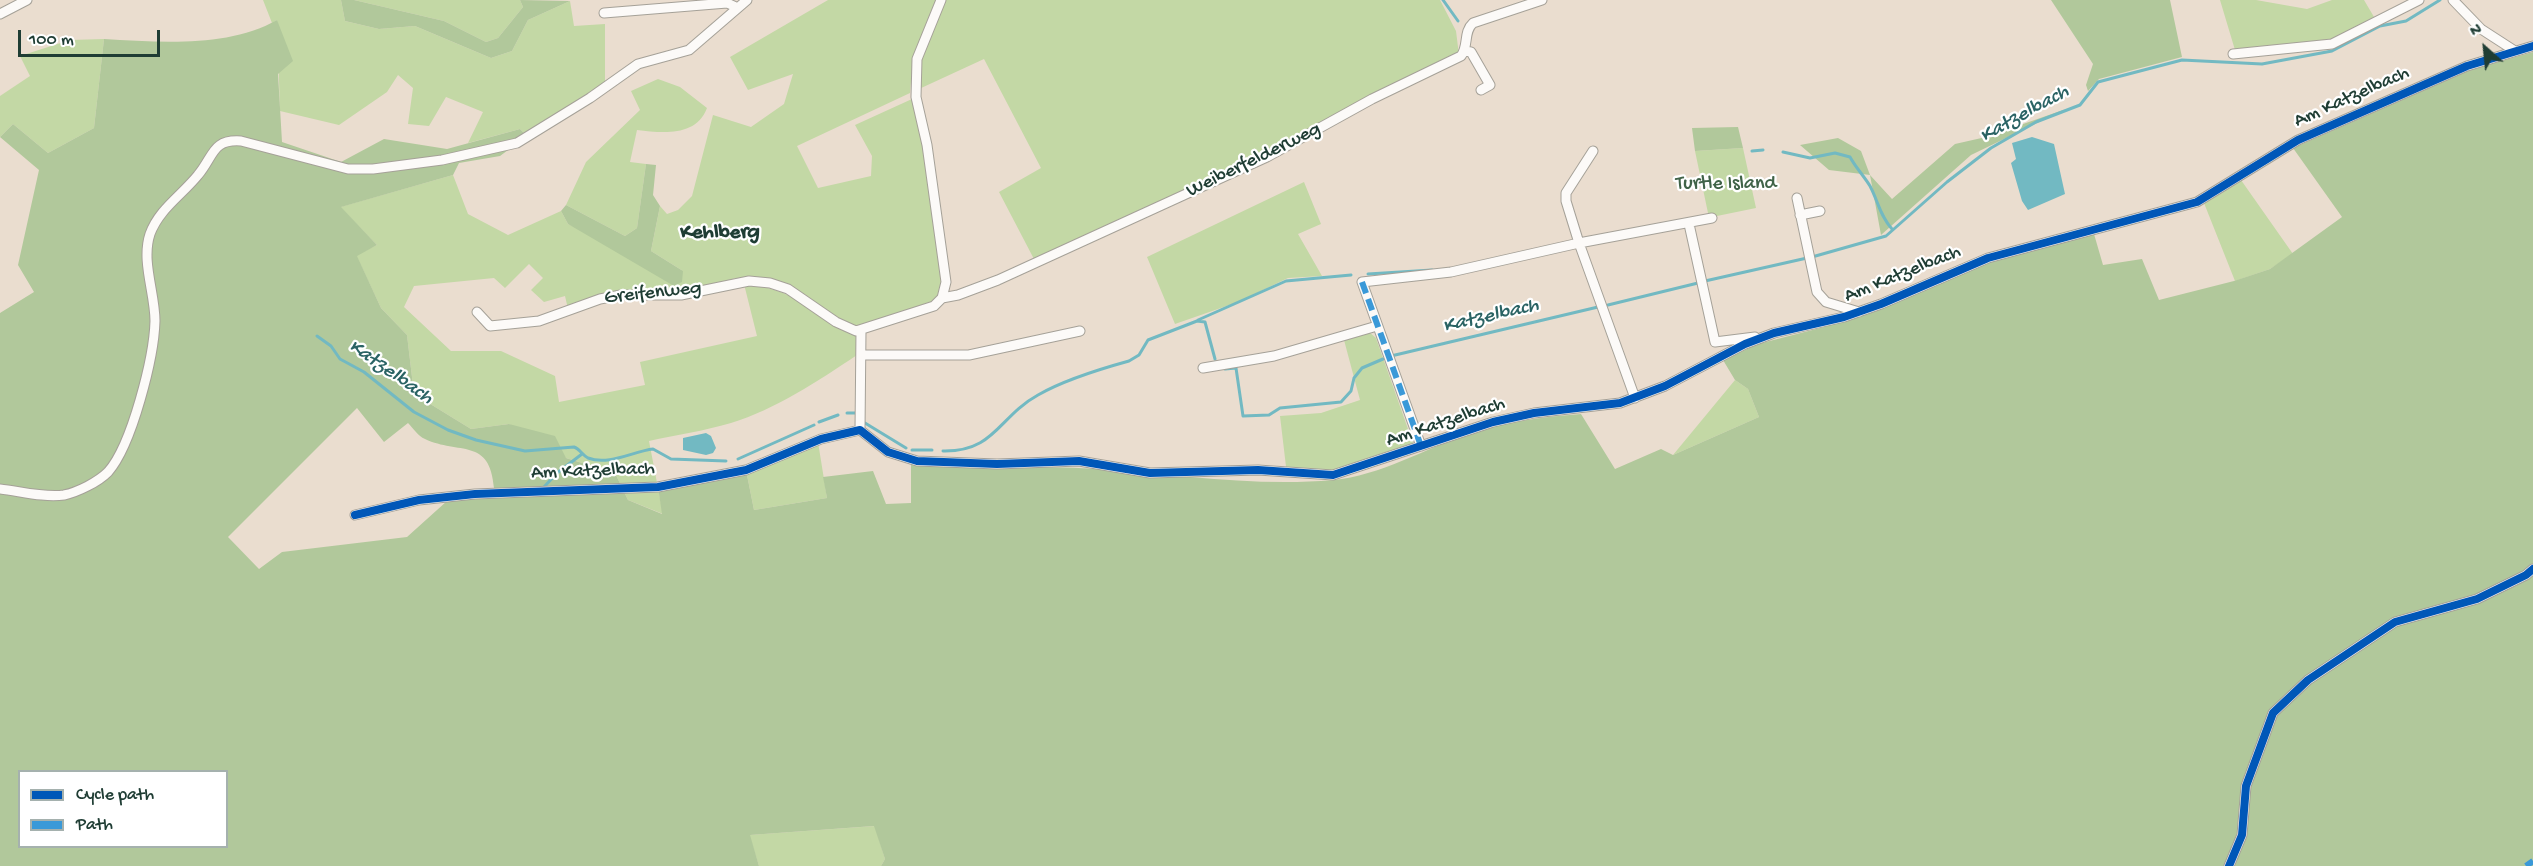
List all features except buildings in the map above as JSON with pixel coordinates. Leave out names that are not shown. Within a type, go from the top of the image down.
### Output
[{"type":"street","points":[[0,15],[27,0]]},
{"type":"street","points":[[0,489],[63,495],[98,479],[117,459],[151,364],[155,320],[148,260],[149,236],[160,214],[193,182],[219,145],[227,141],[241,141],[342,167],[373,169],[442,160],[517,142],[590,98],[638,64],[689,50],[712,33],[736,7],[747,0]]},
{"type":"street","points":[[860,430],[861,331],[924,311],[942,298],[946,282],[927,145],[916,97],[916,59],[941,0]]},
{"type":"street","points":[[1481,90],[1490,85],[1472,52],[1465,51],[1468,28],[1473,23],[1542,0]]},
{"type":"street","points":[[2233,54],[2332,44],[2419,0]]},
{"type":"street","points":[[2453,0],[2481,29],[2515,51]]},
{"type":"street","points":[[604,13],[727,3],[736,7]]},
{"type":"street","name":"Am Katzelbach","points":[[355,515],[419,500],[475,494],[658,487],[746,470],[821,439],[860,430],[888,452],[917,461],[985,464],[1079,461],[1150,473],[1248,470],[1333,475],[1466,430],[1519,416],[1620,403],[1760,338],[1859,312],[1988,258],[2197,202],[2298,140],[2467,66],[2533,46]]},
{"type":"street","name":"Weiberfelderweg","points":[[942,298],[958,295],[1008,275],[1267,157],[1372,99],[1461,56],[1465,51]]},
{"type":"street","points":[[1593,151],[1566,193],[1566,201],[1635,398]]},
{"type":"street","name":"Am Katzelbach","points":[[1797,198],[1815,287],[1820,297],[1826,302],[1859,312]]},
{"type":"street","points":[[1800,215],[1820,211]]},
{"type":"street","name":"Am Katzelbach","points":[[1421,446],[1362,282],[1451,272],[1579,243],[1712,218]]},
{"type":"street","name":"Am Katzelbach","points":[[1689,224],[1715,342],[1721,344],[1754,336],[1760,338]]},
{"type":"street","name":"Greifenweg","points":[[477,312],[490,326],[539,321],[600,299],[621,295],[681,295],[749,282],[770,283],[788,289],[836,322],[861,331]]},
{"type":"street","points":[[1203,368],[1262,359],[1377,326]]},
{"type":"street","points":[[862,355],[969,356],[1080,331]]},
{"type":"street","points":[[2229,866],[2242,835],[2246,786],[2273,714],[2308,680],[2395,622],[2477,599],[2526,575],[2533,569]]},
{"type":"green space","points":[[263,0],[341,0],[345,21],[379,29],[415,26],[491,58],[512,51],[528,20],[570,1],[574,26],[605,24],[605,84],[527,136],[520,129],[468,143],[483,112],[446,97],[429,126],[408,124],[413,88],[398,75],[387,92],[339,125],[280,111],[277,20],[272,23]]},
{"type":"green space","points":[[341,0],[354,0],[444,21],[486,42],[498,38],[523,7],[520,0],[570,1],[528,20],[512,51],[491,58],[415,26],[379,29],[345,21]]},
{"type":"green space","points":[[354,0],[520,0],[523,7],[498,38],[486,42],[444,21]]},
{"type":"green space","points":[[828,0],[936,0],[918,45],[910,93],[797,146],[818,188],[871,176],[872,156],[855,125],[912,99],[924,150],[942,285],[940,295],[934,303],[858,328],[838,320],[806,295],[790,286],[763,279],[736,278],[690,291],[621,291],[568,309],[565,296],[544,302],[531,290],[543,278],[529,264],[505,288],[494,278],[414,286],[404,307],[451,351],[501,351],[555,376],[559,402],[645,385],[640,362],[757,336],[744,284],[775,290],[804,302],[858,335],[857,355],[780,402],[731,423],[649,441],[663,514],[628,500],[615,473],[566,458],[509,424],[471,429],[414,394],[407,335],[381,308],[356,255],[377,245],[340,207],[453,175],[468,214],[508,235],[561,211],[568,224],[683,271],[651,251],[660,206],[667,214],[678,210],[692,196],[713,115],[751,127],[784,104],[793,74],[748,90],[730,57]]},
{"type":"green space","points":[[946,0],[1440,0],[1456,31],[1459,55],[1246,164],[1035,261],[999,192],[1041,168],[984,59],[919,89],[921,59]]},
{"type":"green space","points":[[2051,0],[2170,0],[2182,57],[2099,79],[2088,91],[2086,85],[2093,64]]},
{"type":"green space","points":[[2220,0],[2256,0],[2307,9],[2332,0],[2364,0],[2374,17],[2334,39],[2311,44],[2235,50]]},
{"type":"green space","points":[[277,20],[293,61],[278,74],[282,142],[341,162],[384,139],[447,149],[520,129],[527,136],[500,156],[459,163],[453,175],[341,207],[377,245],[357,256],[381,308],[407,335],[414,394],[471,429],[509,424],[555,436],[566,458],[615,473],[628,500],[662,514],[658,487],[746,470],[754,510],[827,498],[823,477],[873,471],[886,504],[911,503],[911,465],[1074,468],[1244,481],[1333,480],[1368,473],[1453,440],[1498,426],[1539,418],[1581,414],[1615,469],[1661,449],[1673,455],[1759,417],[1748,389],[1735,380],[1723,360],[1758,344],[1824,327],[1882,307],[1999,257],[2094,234],[2103,265],[2142,259],[2159,300],[2234,281],[2270,269],[2342,217],[2293,148],[2470,70],[2533,52],[2533,866],[881,866],[885,859],[874,826],[750,835],[759,866],[0,866],[0,313],[34,292],[18,265],[39,170],[0,137],[13,124],[48,153],[94,128],[104,39],[170,42],[237,35]],"holes":[[[357,408],[384,442],[408,423],[425,439],[479,454],[486,461],[491,472],[494,488],[457,492],[407,537],[282,552],[259,569],[228,537]]]},
{"type":"green space","points":[[104,39],[94,128],[48,153],[13,124],[0,137],[0,96],[30,76],[20,56],[70,40]]},
{"type":"green space","points":[[658,79],[680,87],[707,108],[695,124],[678,131],[637,130],[630,162],[646,164],[637,228],[625,236],[566,205],[586,162],[640,110],[631,91]]},
{"type":"green space","points":[[2066,109],[1971,155],[1881,235],[1870,175],[1892,199],[1955,144],[1986,137]]},
{"type":"green space","points":[[1738,127],[1743,148],[1695,151],[1692,128]]},
{"type":"green space","points":[[1838,138],[1861,151],[1870,175],[1829,170],[1800,145]]},
{"type":"green space","name":"Turtle Island","points":[[1743,148],[1756,208],[1717,216],[1708,213],[1695,151]]},
{"type":"green space","points":[[646,164],[656,165],[653,195],[660,206],[651,251],[683,271],[682,282],[674,286],[568,224],[561,211],[566,205],[625,236],[637,228]]},
{"type":"green space","points":[[2241,180],[2293,254],[2270,269],[2235,281],[2204,203]]},
{"type":"green space","points":[[1304,182],[1321,224],[1298,234],[1322,276],[1288,278],[1238,302],[1175,324],[1147,257]]},
{"type":"green space","points":[[1369,332],[1376,338],[1414,446],[1344,469],[1287,475],[1280,416],[1321,413],[1360,400],[1344,340]]},
{"type":"green space","points":[[1735,380],[1748,389],[1759,417],[1673,455]]},
{"type":"green space","points":[[818,442],[827,498],[754,510],[746,470]]},
{"type":"green space","points":[[875,826],[885,859],[881,866],[759,866],[749,835]]},
{"type":"water","points":[[2032,137],[2054,144],[2065,194],[2028,210],[2022,201],[2011,163],[2016,159],[2012,143]]},
{"type":"water","points":[[706,433],[711,436],[716,448],[713,453],[706,455],[683,450],[683,438]]},
{"type":"waterway","points":[[1443,0],[1458,21]]},
{"type":"waterway","name":"Katzelbach","points":[[1812,257],[1886,236],[1947,182],[1991,148],[2036,122],[2080,105],[2098,82],[2182,60],[2262,64],[2332,51],[2380,26],[2406,21],[2440,0]]},
{"type":"waterway","points":[[1752,151],[1763,150]]},
{"type":"waterway","points":[[1783,152],[1810,158],[1835,153],[1850,157],[1870,186],[1882,214],[1892,229]]},
{"type":"waterway","name":"Katzelbach","points":[[1705,281],[1807,258]]},
{"type":"waterway","name":"Katzelbach","points":[[1368,274],[1432,270]]},
{"type":"waterway","name":"Katzelbach","points":[[1198,320],[1286,281],[1351,275]]},
{"type":"waterway","name":"Katzelbach","points":[[1608,305],[1698,283]]},
{"type":"waterway","name":"Katzelbach","points":[[1391,356],[1598,307]]},
{"type":"waterway","name":"Katzelbach","points":[[943,451],[974,446],[985,440],[1014,413],[1038,395],[1094,371],[1129,361],[1139,355],[1148,340],[1197,321],[1205,322],[1215,359]]},
{"type":"waterway","name":"Katzelbach","points":[[317,336],[331,346],[340,359],[364,372],[414,412],[448,430],[476,440],[525,451],[574,447],[588,458],[596,460],[613,459],[653,449],[671,459],[726,461]]},
{"type":"waterway","name":"Katzelbach","points":[[1225,369],[1236,368],[1243,416],[1269,415],[1280,408],[1341,402],[1351,391],[1354,378],[1362,368],[1383,359]]},
{"type":"waterway","name":"Katzelbach","points":[[847,413],[856,413]]},
{"type":"waterway","name":"Katzelbach","points":[[819,422],[838,415]]},
{"type":"waterway","name":"Katzelbach","points":[[865,423],[906,448]]},
{"type":"waterway","name":"Katzelbach","points":[[738,459],[814,425]]},
{"type":"waterway","name":"Katzelbach","points":[[912,450],[932,450]]},
{"type":"waterway","points":[[544,487],[557,473],[582,454]]},
{"type":"marked path","points":[[1362,282],[1421,446]]},
{"type":"marked path","points":[[2526,866],[2533,861]]},
{"type":"cycle path","points":[[355,515],[419,500],[475,494],[658,487],[746,470],[821,439],[860,430],[888,452],[917,461],[997,464],[1079,461],[1150,473],[1258,470],[1333,475],[1493,422],[1534,413],[1620,403],[1665,386],[1745,344],[1774,333],[1844,317],[1881,304],[1988,258],[2197,202],[2298,140],[2467,66],[2533,46]]},
{"type":"cycle path","points":[[2229,866],[2242,835],[2246,786],[2273,713],[2308,680],[2395,622],[2477,599],[2526,575],[2533,569]]},
{"type":"district","name":"Kehlberg","points":[[720,234]]}]
